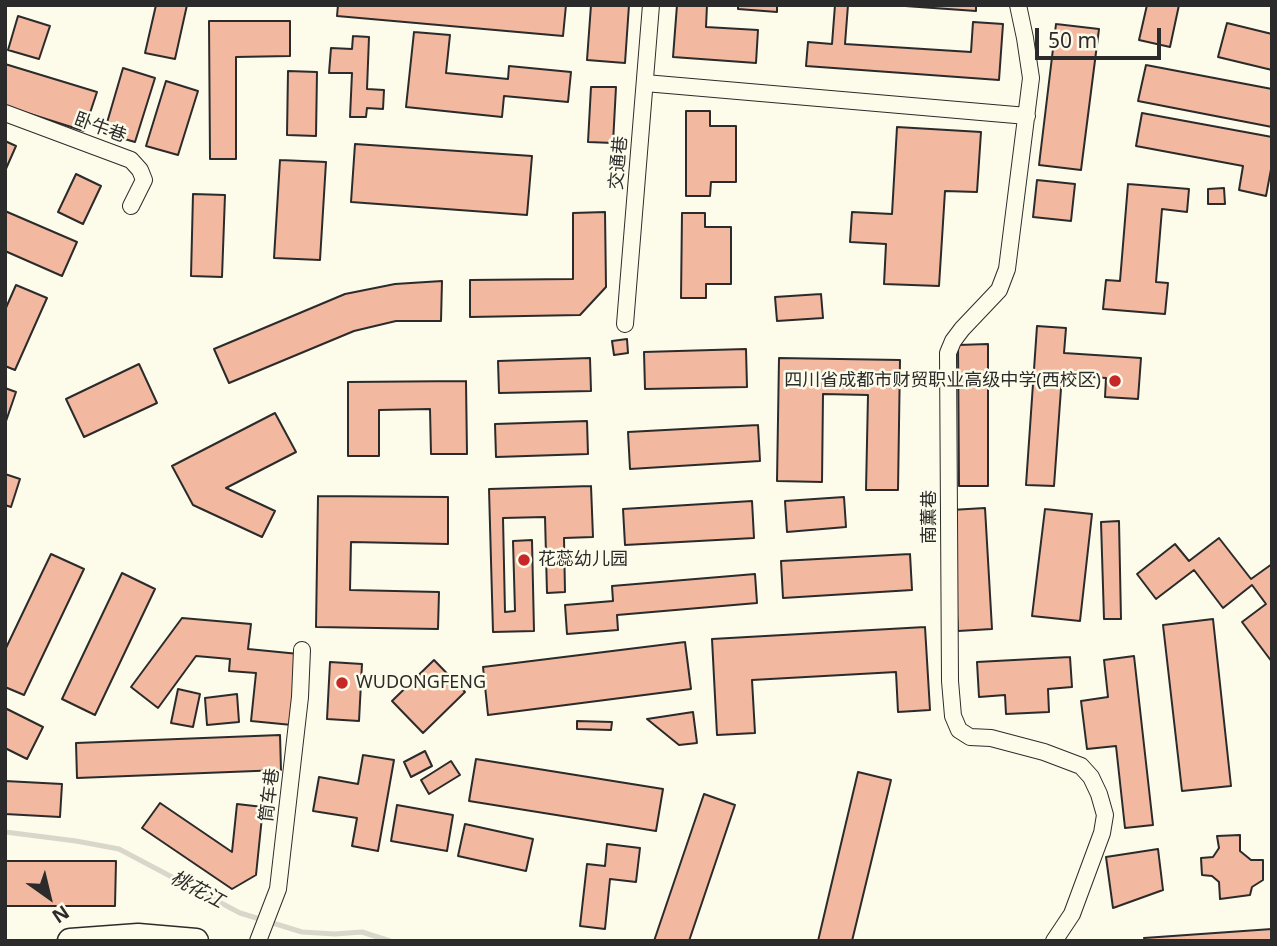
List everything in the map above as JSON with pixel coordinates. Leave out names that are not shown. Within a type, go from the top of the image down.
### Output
[{"type":"main road","points":[[70,941],[138,936],[196,941]]},
{"type":"street","name":"交通巷","points":[[625,324],[651,5]]},
{"type":"street","name":"南薰巷","points":[[1018,5],[1031,78],[1007,269],[999,290],[962,329],[948,353],[950,681],[953,716],[959,730],[971,737],[991,738],[1044,752],[1081,766],[1091,777],[1099,794],[1104,815],[1102,833],[1072,914],[1054,941]]},
{"type":"street","points":[[645,83],[1027,116]]},
{"type":"street","name":"卧牛巷","points":[[5,113],[131,160],[144,180],[131,206]]},
{"type":"street","name":"筒车巷","points":[[259,936],[278,889],[300,697],[302,650]]},
{"type":"building","points":[[156,5],[187,5],[175,59],[145,53]]},
{"type":"building","points":[[338,5],[566,5],[563,36],[337,16]]},
{"type":"building","points":[[591,5],[629,5],[625,63],[587,60]]},
{"type":"building","points":[[677,5],[707,5],[706,27],[758,30],[756,63],[673,57]]},
{"type":"building","points":[[738,5],[777,5],[777,12],[738,9]]},
{"type":"building","points":[[835,5],[848,5],[845,44],[971,52],[973,22],[1003,24],[999,80],[806,66],[808,42],[832,44]]},
{"type":"building","points":[[891,5],[976,5],[976,11]]},
{"type":"building","points":[[1147,5],[1179,5],[1170,47],[1139,40]]},
{"type":"building","points":[[18,16],[50,26],[39,59],[8,50]]},
{"type":"building","points":[[209,21],[290,21],[290,56],[236,57],[236,159],[210,159]]},
{"type":"building","points":[[1227,23],[1272,34],[1272,70],[1218,57]]},
{"type":"building","points":[[1056,24],[1099,29],[1081,170],[1039,165]]},
{"type":"building","points":[[414,32],[450,35],[446,73],[508,79],[509,66],[571,72],[568,102],[504,96],[502,117],[406,107]]},
{"type":"building","points":[[353,36],[369,37],[367,89],[384,90],[383,109],[367,108],[366,117],[350,117],[352,73],[329,73],[331,48],[352,49]]},
{"type":"building","points":[[5,64],[97,92],[84,131],[5,106]]},
{"type":"building","points":[[1146,65],[1272,89],[1272,127],[1138,101]]},
{"type":"building","points":[[123,68],[155,78],[135,142],[104,133]]},
{"type":"building","points":[[288,71],[317,72],[316,136],[287,135]]},
{"type":"building","points":[[166,81],[198,91],[178,155],[146,146]]},
{"type":"building","points":[[591,87],[616,87],[613,143],[588,142]]},
{"type":"building","points":[[686,111],[710,111],[710,126],[736,126],[736,182],[711,182],[710,196],[686,196]]},
{"type":"building","points":[[1142,113],[1272,137],[1272,164],[1266,196],[1239,190],[1243,166],[1136,146]]},
{"type":"building","points":[[897,127],[981,132],[977,192],[945,191],[939,286],[884,284],[886,244],[850,242],[852,212],[892,214]]},
{"type":"building","points":[[5,141],[16,146],[5,171]]},
{"type":"building","points":[[355,144],[532,156],[527,215],[351,202]]},
{"type":"building","points":[[280,160],[326,162],[320,260],[274,258]]},
{"type":"building","points":[[76,174],[101,186],[83,224],[58,212]]},
{"type":"building","points":[[1037,180],[1075,184],[1071,221],[1033,217]]},
{"type":"building","points":[[1128,184],[1189,189],[1187,212],[1162,209],[1156,282],[1168,283],[1165,314],[1103,309],[1106,280],[1120,281]]},
{"type":"building","points":[[1224,188],[1225,204],[1208,204],[1208,189]]},
{"type":"building","points":[[193,194],[225,195],[222,277],[191,276]]},
{"type":"building","points":[[5,211],[77,242],[62,276],[5,251]]},
{"type":"building","points":[[605,212],[606,287],[580,315],[470,317],[470,280],[573,279],[573,213]]},
{"type":"building","points":[[682,213],[705,213],[705,227],[731,227],[731,284],[706,284],[706,298],[681,298]]},
{"type":"building","points":[[442,281],[441,321],[396,321],[354,331],[229,383],[214,349],[345,294],[395,284]]},
{"type":"building","points":[[16,285],[47,298],[15,370],[5,366],[5,310]]},
{"type":"building","points":[[821,294],[823,318],[777,321],[775,297]]},
{"type":"building","points":[[1037,326],[1066,328],[1064,353],[1141,358],[1138,399],[1105,397],[1106,378],[1062,375],[1054,486],[1026,485]]},
{"type":"building","points":[[627,339],[628,353],[614,355],[612,341]]},
{"type":"building","points":[[988,344],[988,486],[959,486],[958,345]]},
{"type":"building","points":[[746,349],[747,387],[645,389],[644,352]]},
{"type":"building","points":[[590,358],[591,391],[499,393],[498,361]]},
{"type":"building","points":[[779,358],[900,360],[898,490],[866,490],[868,395],[823,394],[822,482],[777,481]]},
{"type":"building","points":[[139,364],[157,403],[84,437],[66,399]]},
{"type":"building","points":[[466,381],[467,454],[431,454],[430,409],[379,410],[379,456],[348,456],[348,382]]},
{"type":"building","points":[[5,388],[16,392],[5,424]]},
{"type":"building","points":[[275,413],[296,452],[226,488],[275,511],[262,537],[193,505],[172,466]]},
{"type":"building","points":[[587,421],[588,454],[496,457],[495,424]]},
{"type":"building","points":[[758,425],[760,461],[630,469],[628,432]]},
{"type":"building","points":[[5,474],[20,479],[11,507],[5,505]]},
{"type":"building","points":[[591,486],[593,537],[564,538],[565,592],[547,593],[545,517],[503,518],[505,612],[515,611],[513,541],[532,540],[534,631],[493,632],[489,489]]},
{"type":"building","points":[[318,496],[448,497],[448,544],[351,542],[350,590],[439,592],[438,629],[316,627]]},
{"type":"building","points":[[844,497],[846,527],[787,532],[785,501]]},
{"type":"building","points":[[752,501],[754,538],[625,545],[623,509]]},
{"type":"building","points":[[985,508],[992,629],[958,631],[951,510]]},
{"type":"building","points":[[1045,509],[1092,514],[1080,621],[1032,616]]},
{"type":"building","points":[[1119,521],[1121,619],[1104,619],[1101,522]]},
{"type":"building","points":[[1219,538],[1251,579],[1272,564],[1272,662],[1242,622],[1266,604],[1252,585],[1223,608],[1194,570],[1156,599],[1137,574],[1175,544],[1189,561]]},
{"type":"building","points":[[51,554],[84,569],[24,695],[5,687],[5,650]]},
{"type":"building","points":[[910,554],[912,590],[783,598],[781,561]]},
{"type":"building","points":[[122,573],[155,589],[95,715],[62,699]]},
{"type":"building","points":[[755,574],[757,603],[617,615],[618,630],[567,634],[565,605],[613,601],[612,586]]},
{"type":"building","points":[[182,618],[251,624],[248,649],[299,654],[292,725],[251,721],[256,673],[229,671],[230,659],[196,656],[158,708],[131,687]]},
{"type":"building","points":[[1213,619],[1231,786],[1182,791],[1163,625]]},
{"type":"building","points":[[925,627],[930,710],[898,712],[896,672],[752,680],[755,733],[717,735],[712,639]]},
{"type":"building","points":[[685,642],[691,689],[488,715],[483,667]]},
{"type":"building","points":[[1134,656],[1153,825],[1125,828],[1116,746],[1087,749],[1081,701],[1108,697],[1104,660]]},
{"type":"building","points":[[1070,657],[1072,687],[1048,689],[1049,712],[1006,714],[1005,695],[979,697],[977,662]]},
{"type":"building","points":[[434,660],[465,692],[423,733],[392,701]]},
{"type":"building","points":[[330,662],[362,664],[359,721],[327,719]]},
{"type":"building","points":[[178,689],[200,694],[193,727],[171,723]]},
{"type":"building","points":[[237,694],[239,722],[207,725],[205,698]]},
{"type":"building","points":[[5,708],[43,727],[27,759],[5,748]]},
{"type":"building","points":[[693,712],[697,743],[679,745],[647,719]]},
{"type":"building","points":[[577,721],[612,722],[611,730],[577,729]]},
{"type":"building","points":[[280,735],[281,770],[77,778],[76,743]]},
{"type":"building","points":[[425,751],[432,766],[411,777],[404,762]]},
{"type":"building","points":[[363,755],[394,760],[378,851],[352,846],[357,818],[313,811],[319,777],[358,784]]},
{"type":"building","points":[[476,759],[663,789],[656,831],[469,801]]},
{"type":"building","points":[[451,761],[460,775],[429,794],[421,780]]},
{"type":"building","points":[[858,772],[891,780],[852,941],[818,941]]},
{"type":"building","points":[[5,781],[62,784],[60,817],[5,814]]},
{"type":"building","points":[[704,794],[735,805],[689,941],[654,941]]},
{"type":"building","points":[[160,803],[232,852],[237,804],[263,807],[256,875],[232,889],[142,828]]},
{"type":"building","points":[[397,805],[453,815],[447,851],[391,841]]},
{"type":"building","points":[[465,824],[533,839],[526,871],[458,856]]},
{"type":"building","points":[[1240,835],[1240,851],[1251,860],[1263,860],[1263,880],[1252,887],[1250,895],[1220,899],[1219,882],[1212,876],[1202,875],[1201,858],[1213,857],[1219,848],[1217,836]]},
{"type":"building","points":[[607,844],[640,848],[636,882],[610,879],[605,929],[580,926],[587,864],[605,866]]},
{"type":"building","points":[[1158,849],[1163,890],[1113,908],[1106,857]]},
{"type":"building","points":[[5,861],[116,861],[115,906],[5,906]]},
{"type":"building","points":[[1272,929],[1272,941],[1145,941],[1144,938]]},
{"type":"waterway","name":"桃花江","points":[[5,832],[119,849],[240,913],[302,932],[362,932],[390,941]]},
{"type":"place","name":"四川省成都市财贸职业高级中学(西校区)","points":[[1115,381]]},
{"type":"place","name":"花蕊幼儿园","points":[[524,560]]},
{"type":"place","name":"WUDONGFENG","points":[[342,683]]}]
